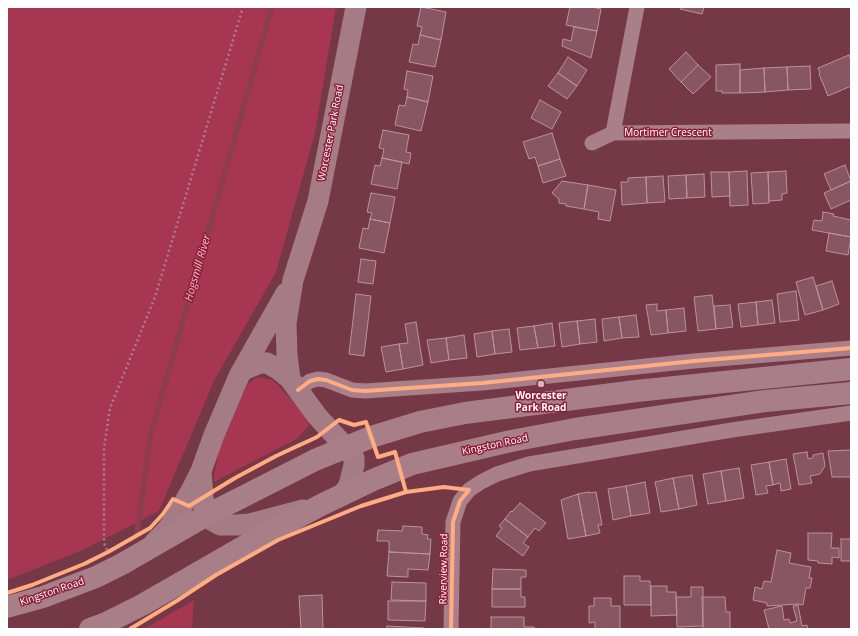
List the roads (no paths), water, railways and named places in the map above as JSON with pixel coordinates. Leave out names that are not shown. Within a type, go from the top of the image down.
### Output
[{"type":"highway","points":[[207,515],[315,460],[346,447],[420,422],[465,413],[636,391],[851,369]]},
{"type":"highway","name":"Kingston Road","points":[[98,626],[169,590],[248,544],[321,505],[373,480],[412,464],[511,441],[575,429],[766,401],[851,394]]},
{"type":"highway","name":"Kingston Road","points":[[7,607],[43,597],[96,576],[122,564],[207,515]]},
{"type":"main road","name":"Worcester Park Road","points":[[293,280],[318,201],[356,7]]},
{"type":"main road","points":[[145,551],[166,531],[175,519],[201,471],[214,435],[243,370],[293,280]]},
{"type":"main road","points":[[293,280],[286,323],[287,356],[294,385]]},
{"type":"main road","points":[[243,370],[260,363],[267,363],[278,369],[294,385],[317,416],[346,447],[354,458],[354,465],[349,484],[343,494]]},
{"type":"main road","points":[[201,471],[202,498],[207,515],[220,525],[250,524],[321,505]]},
{"type":"street","name":"Mortimer Crescent","points":[[637,7],[613,133],[851,131]]},
{"type":"street","points":[[592,143],[613,133]]},
{"type":"street","points":[[294,385],[318,379],[326,380],[352,390],[365,391],[482,383],[694,361],[851,348]]},
{"type":"street","name":"Riverview Road","points":[[451,629],[453,522],[460,501],[469,490],[481,482],[497,474],[529,464],[732,430],[851,414]]},
{"type":"waterway","name":"Hogsmill River","points":[[137,533],[151,433],[272,7]]},
{"type":"place","name":"Worcester Park Road","points":[[541,384]]}]
